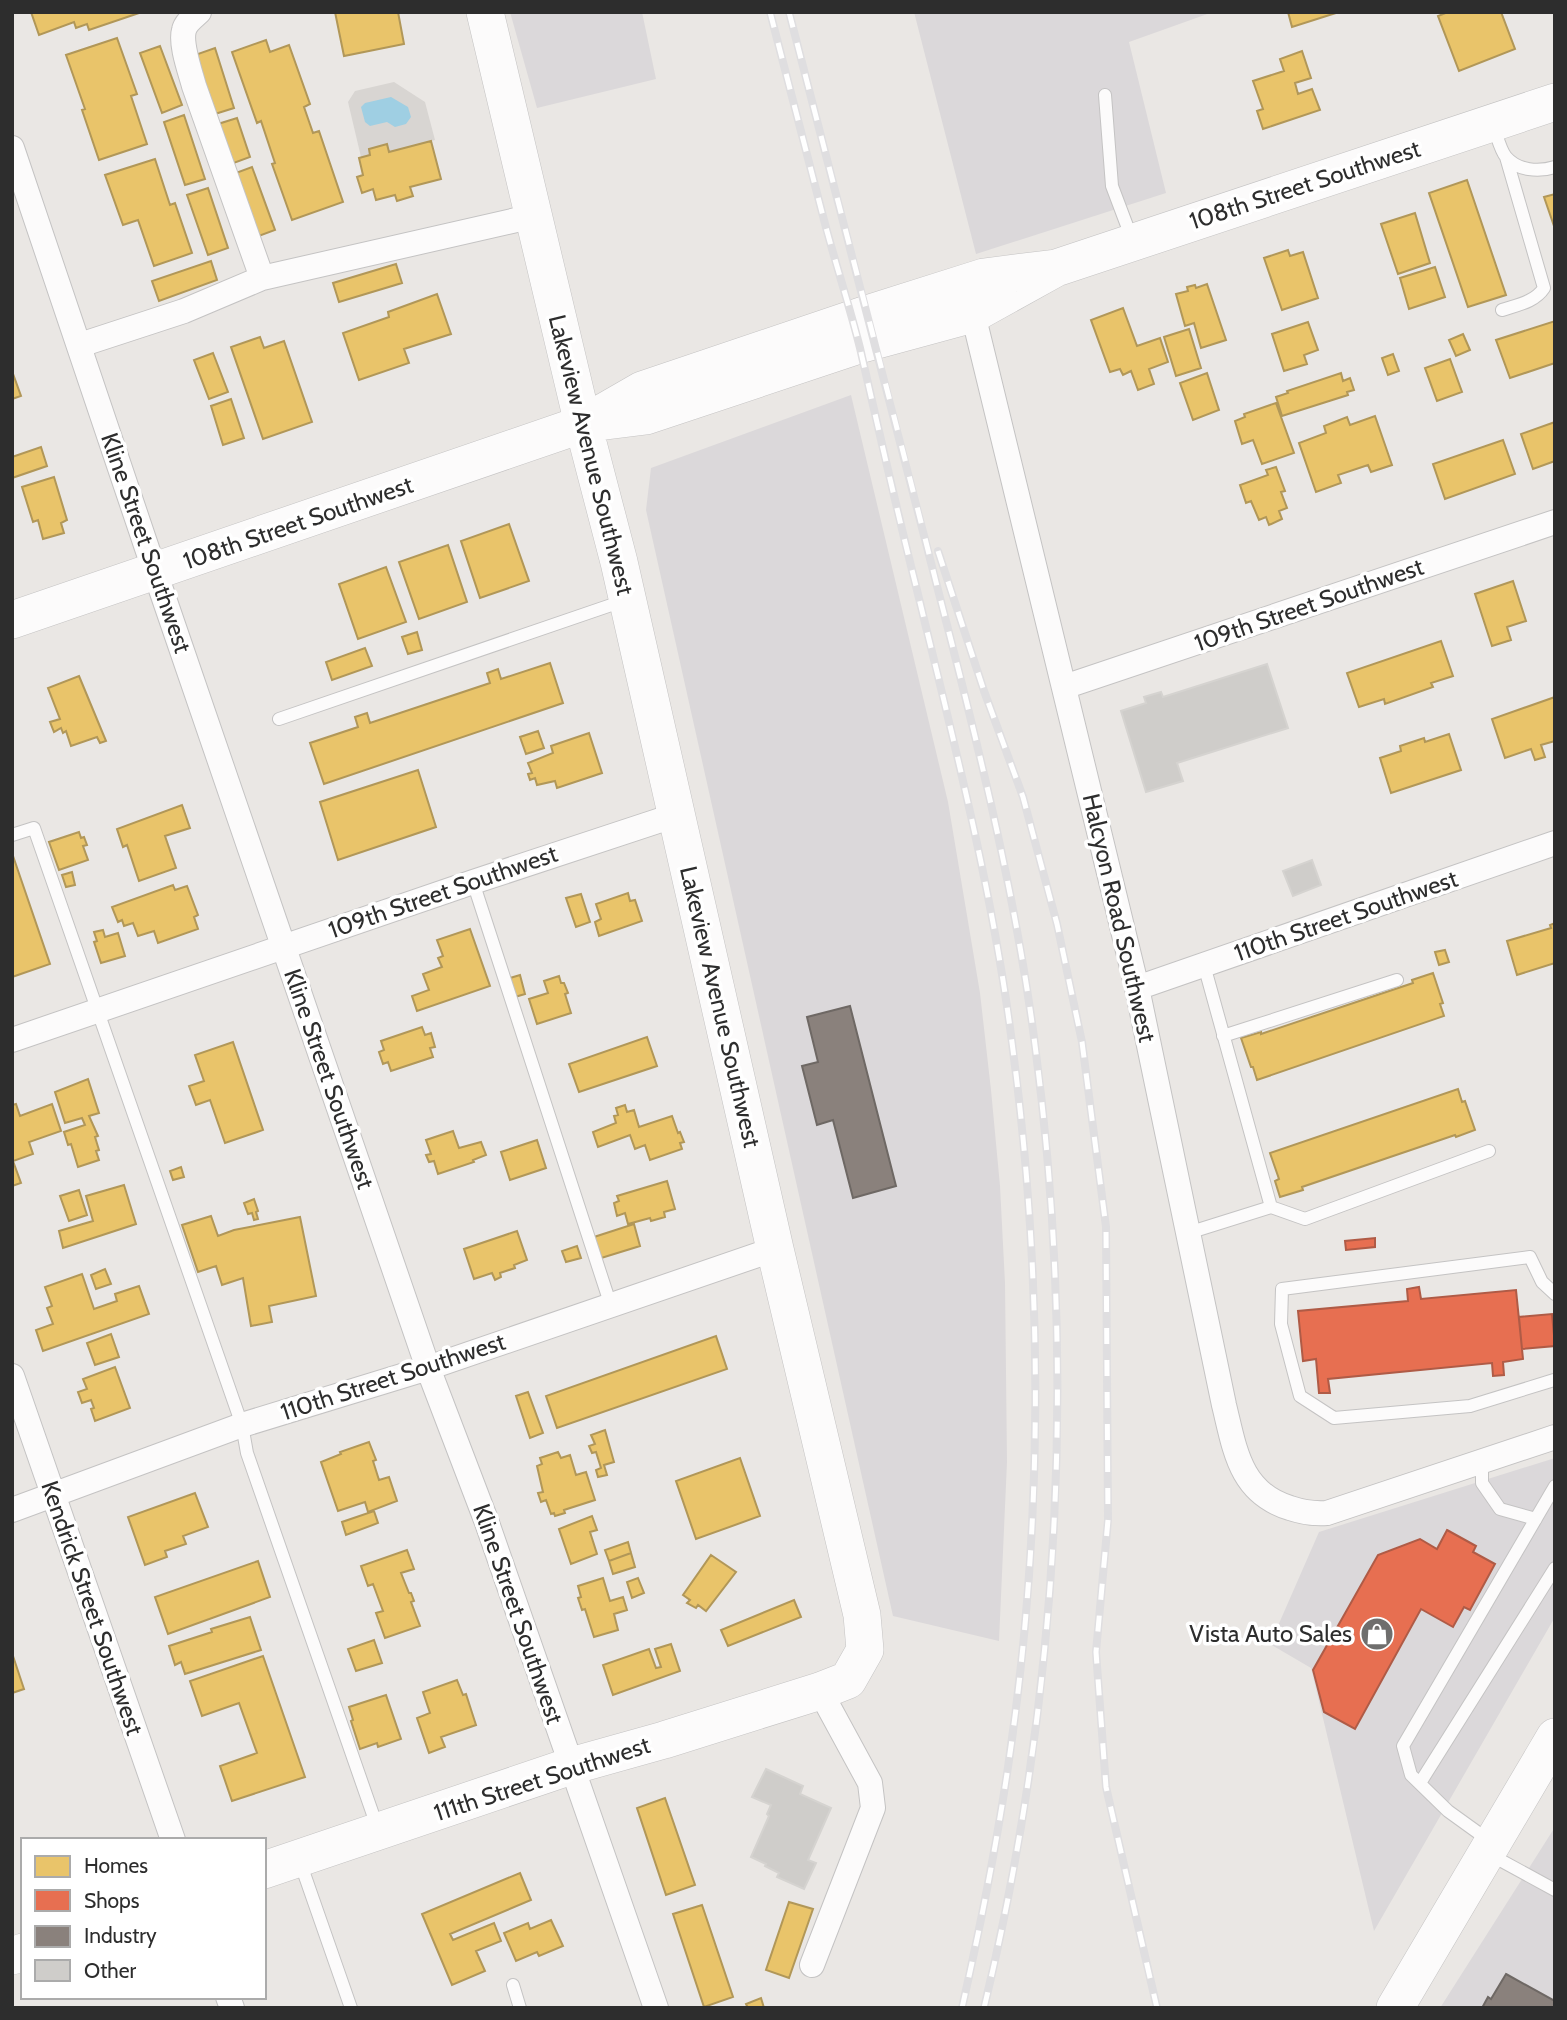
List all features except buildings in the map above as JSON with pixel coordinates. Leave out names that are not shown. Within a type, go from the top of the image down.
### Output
[{"type":"street","points":[[199,12],[184,30],[187,58],[194,86],[262,278]]},
{"type":"street","name":"Lakeview Avenue Southwest","points":[[485,12],[627,600],[865,1633],[865,1650],[848,1680],[820,1691]]},
{"type":"street","name":"108th Street Southwest","points":[[583,424],[646,416],[859,345],[973,314],[1056,268],[1555,102]]},
{"type":"street","name":"Kline Street Southwest","points":[[12,148],[428,1368],[486,1520],[656,2008]]},
{"type":"street","points":[[80,345],[184,311],[262,278],[534,216]]},
{"type":"street","name":"108th Street Southwest","points":[[12,620],[583,424],[642,390],[867,314],[984,277],[1056,268]]},
{"type":"street","name":"Halcyon Road Southwest","points":[[973,314],[1137,988],[1224,1405],[1238,1458],[1258,1492],[1282,1506],[1307,1513],[1327,1513],[1482,1462]]},
{"type":"street","name":"109th Street Southwest","points":[[1064,687],[1555,522]]},
{"type":"street","name":"109th Street Southwest","points":[[12,1040],[473,881],[676,815]]},
{"type":"street","name":"110th Street Southwest","points":[[1137,988],[1555,843]]},
{"type":"street","name":"110th Street Southwest","points":[[12,1510],[242,1425],[428,1368],[775,1249]]},
{"type":"street","name":"Kendrick Street Southwest","points":[[12,1376],[172,1838]]},
{"type":"street","points":[[1482,1462],[1555,1437]]},
{"type":"street","points":[[812,1965],[873,1808],[870,1783],[820,1691]]},
{"type":"street","name":"111th Street Southwest","points":[[266,1869],[571,1766],[820,1691]]},
{"type":"street","points":[[1395,2008],[1555,1737]]},
{"type":"lane","points":[[1105,94],[1112,186],[1133,242]]},
{"type":"lane","points":[[1492,123],[1506,157],[1544,288],[1540,294],[1527,301],[1502,310]]},
{"type":"lane","points":[[1506,157],[1519,167],[1540,171],[1555,167]]},
{"type":"lane","points":[[279,719],[627,600]]},
{"type":"lane","points":[[12,835],[34,828],[242,1425],[247,1453],[379,1832]]},
{"type":"lane","points":[[473,881],[611,1306]]},
{"type":"lane","points":[[1204,965],[1271,1208]]},
{"type":"lane","points":[[1223,1036],[1397,980]]},
{"type":"lane","points":[[1188,1233],[1271,1208],[1305,1219],[1489,1151]]},
{"type":"lane","points":[[1555,1294],[1542,1282],[1530,1257],[1282,1289],[1281,1324],[1300,1396],[1334,1418],[1470,1406],[1555,1380]]},
{"type":"lane","points":[[1482,1462],[1482,1483],[1500,1509],[1536,1519]]},
{"type":"lane","points":[[1555,1486],[1404,1746],[1411,1775],[1448,1811],[1489,1847],[1555,1890]]},
{"type":"lane","points":[[1420,1783],[1555,1568]]},
{"type":"lane","points":[[299,1858],[351,2008]]},
{"type":"lane","points":[[513,1985],[520,2008]]},
{"type":"shaded area","points":[[510,12],[642,12],[656,79],[537,108]]},
{"type":"shaded area","points":[[914,12],[1213,12],[1129,42],[1166,193],[976,254]]},
{"type":"shaded area","points":[[394,82],[425,102],[435,140],[389,152],[387,144],[369,149],[370,155],[361,157],[348,102],[355,91]]},
{"type":"shaded area","points":[[851,395],[948,802],[980,993],[1000,1186],[1005,1283],[1007,1462],[999,1641],[893,1616],[646,510],[651,468]]},
{"type":"shaded area","points":[[1555,1458],[1555,1617],[1374,1931],[1311,1668],[1270,1644],[1319,1532]]},
{"type":"shaded area","points":[[1555,1827],[1555,2008],[1440,2008]]},
{"type":"water","points":[[391,97],[408,107],[411,117],[406,124],[395,127],[387,122],[370,126],[365,122],[361,107],[365,103]]},
{"type":"railway","points":[[770,12],[860,348],[970,809],[1003,978],[1022,1126],[1034,1309],[1035,1401],[1028,1585],[1008,1767],[962,2008]]},
{"type":"railway","points":[[789,12],[919,514],[993,814],[1027,987],[1048,1165],[1055,1286],[1057,1407],[1054,1528],[1045,1649],[1030,1770],[1010,1889],[984,2008]]},
{"type":"railway","points":[[938,551],[984,691],[1023,797],[1057,924],[1082,1042],[1106,1227],[1108,1520],[1096,1652],[1106,1787],[1157,2008]]},
{"type":"place","name":"Vista Auto Sales","points":[[1377,1634]]}]
